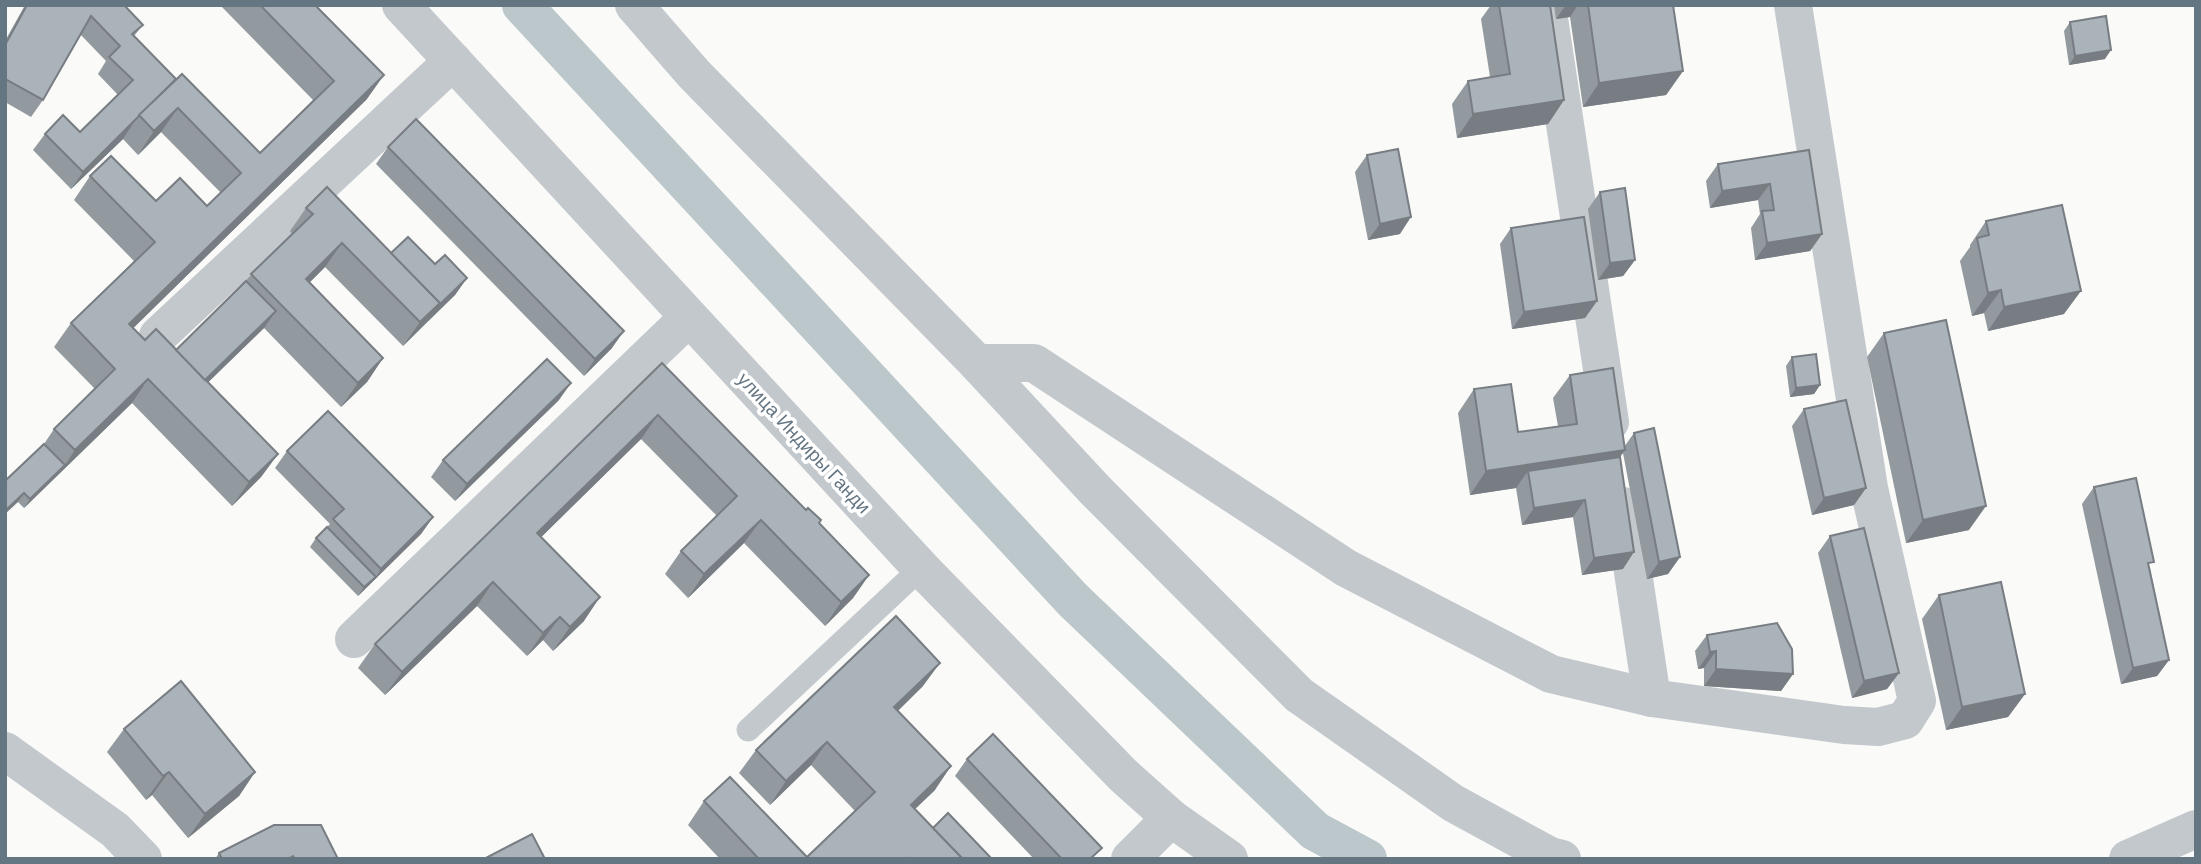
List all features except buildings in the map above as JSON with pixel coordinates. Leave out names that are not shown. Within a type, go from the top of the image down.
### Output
[{"type":"street","name":"улица Индиры Ганди","points":[[401,5],[921,569],[1123,775],[1171,818],[1229,859]]},
{"type":"street","points":[[634,5],[694,74],[977,363],[1096,491],[1298,695],[1454,803],[1550,856],[1562,859]]},
{"type":"street","points":[[1547,5],[1652,698]]},
{"type":"street","points":[[977,363],[1034,363],[1346,568],[1551,674],[1652,698],[1878,727],[1905,720],[1917,701],[1869,488],[1793,5]]},
{"type":"street","points":[[158,336],[453,61]]},
{"type":"street","points":[[354,639],[687,318]]},
{"type":"street","points":[[5,751],[115,830],[143,859]]},
{"type":"street","points":[[1130,859],[1171,818]]},
{"type":"street","points":[[2129,859],[2196,829]]},
{"type":"lane","points":[[748,730],[921,569]]},
{"type":"waterway","points":[[522,5],[1073,600],[1315,831],[1367,859]]}]
